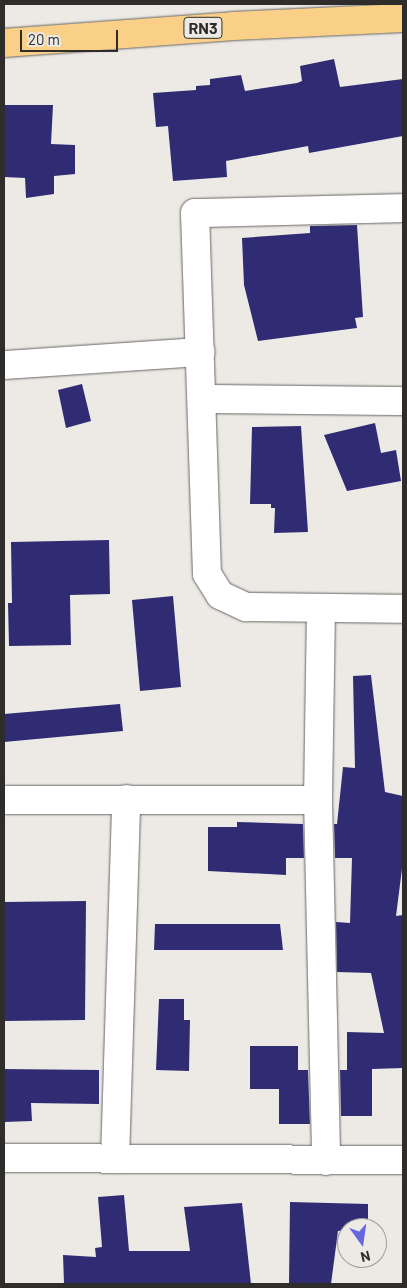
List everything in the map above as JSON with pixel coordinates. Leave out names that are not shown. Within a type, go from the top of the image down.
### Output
[{"type":"highway","name":"RN3","points":[[4,43],[233,26],[403,18]]},
{"type":"street","points":[[403,208],[194,213],[203,399],[207,574],[220,595],[246,607],[403,609]]},
{"type":"street","points":[[4,365],[201,352]]},
{"type":"street","points":[[203,399],[403,401]]},
{"type":"street","points":[[321,608],[318,800],[326,1161]]},
{"type":"street","points":[[115,1159],[126,799]]},
{"type":"street","points":[[4,800],[318,800]]},
{"type":"street","points":[[4,1158],[403,1160]]},
{"type":"building","points":[[334,59],[340,87],[403,79],[403,136],[309,153],[308,146],[226,161],[227,177],[173,181],[168,126],[156,127],[153,93],[196,90],[196,86],[210,85],[210,79],[241,75],[245,91],[297,83],[302,81],[300,66]]},
{"type":"building","points":[[4,105],[53,105],[51,144],[75,145],[75,174],[54,176],[54,194],[26,198],[25,178],[4,177]]},
{"type":"building","points":[[357,225],[363,317],[355,318],[357,328],[258,341],[244,285],[242,238],[310,233],[310,226]]},
{"type":"building","points":[[82,384],[91,421],[66,428],[58,390]]},
{"type":"building","points":[[375,423],[381,453],[396,450],[401,481],[347,491],[324,435]]},
{"type":"building","points":[[301,426],[308,532],[274,533],[275,508],[271,508],[271,504],[250,504],[252,427]]},
{"type":"building","points":[[109,540],[110,594],[70,595],[71,645],[9,646],[8,603],[12,603],[11,542]]},
{"type":"building","points":[[173,596],[181,687],[140,691],[132,600]]},
{"type":"building","points":[[371,675],[385,792],[403,796],[403,861],[396,916],[403,915],[403,1068],[372,1069],[372,1116],[341,1116],[340,1070],[347,1070],[347,1032],[384,1033],[371,973],[337,972],[336,922],[350,923],[352,858],[335,858],[334,824],[337,824],[343,767],[355,768],[353,676]]},
{"type":"building","points":[[120,704],[123,731],[4,742],[4,714]]},
{"type":"building","points":[[237,822],[303,824],[304,858],[286,858],[286,875],[208,871],[208,827],[237,827]]},
{"type":"building","points":[[86,901],[85,1020],[4,1021],[4,902]]},
{"type":"building","points":[[155,924],[280,924],[283,950],[154,950]]},
{"type":"building","points":[[159,999],[184,999],[184,1020],[190,1020],[189,1071],[156,1070]]},
{"type":"building","points":[[250,1046],[298,1046],[298,1070],[308,1070],[310,1124],[279,1124],[279,1089],[250,1089]]},
{"type":"building","points":[[4,1069],[99,1070],[99,1104],[31,1103],[32,1121],[4,1122]]},
{"type":"building","points":[[124,1195],[129,1251],[190,1251],[184,1207],[242,1203],[251,1284],[64,1284],[63,1255],[96,1257],[95,1248],[102,1247],[98,1197]]},
{"type":"building","points":[[290,1202],[368,1204],[368,1218],[337,1218],[337,1239],[331,1284],[289,1284]]}]
